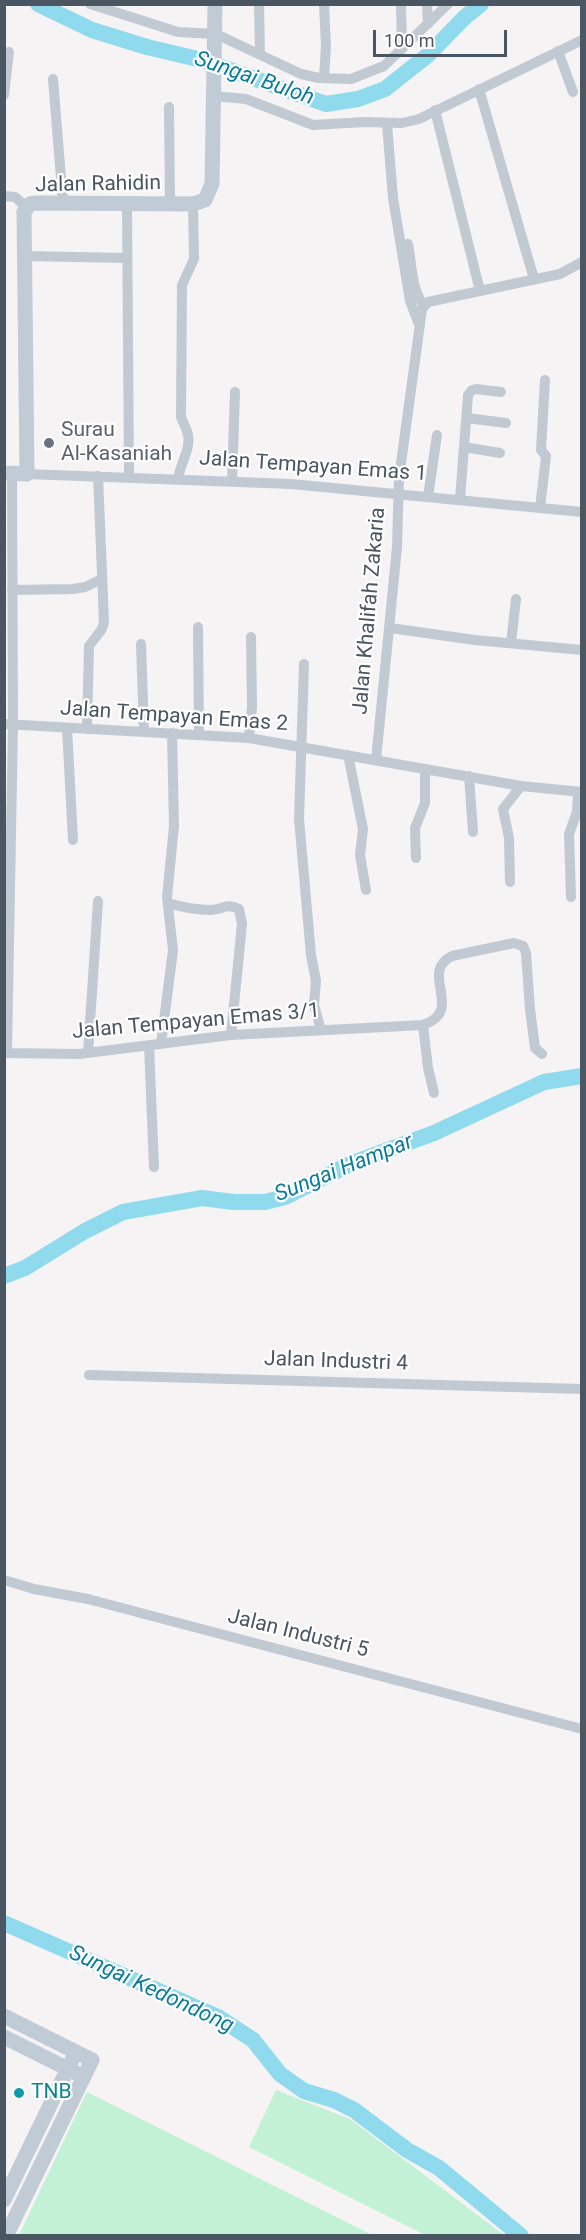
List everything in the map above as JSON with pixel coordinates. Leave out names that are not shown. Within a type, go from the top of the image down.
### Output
[{"type":"street","points":[[90,4],[178,32],[215,38],[301,74],[351,79],[384,66],[448,4]]},
{"type":"street","points":[[178,479],[179,467],[188,445],[188,434],[181,417],[182,285],[194,259],[193,204],[205,200],[212,184],[215,4]]},
{"type":"street","points":[[259,4],[260,55]]},
{"type":"street","points":[[324,4],[326,46],[324,78]]},
{"type":"street","points":[[401,4],[402,49]]},
{"type":"street","points":[[427,4],[428,24]]},
{"type":"street","points":[[214,90],[246,99],[313,125],[365,122],[402,123],[418,119],[582,40]]},
{"type":"street","points":[[558,51],[573,92]]},
{"type":"street","points":[[4,95],[9,52]]},
{"type":"street","points":[[53,79],[63,203]]},
{"type":"street","points":[[479,89],[534,279]]},
{"type":"street","points":[[169,107],[170,204]]},
{"type":"street","points":[[435,110],[480,291]]},
{"type":"street","points":[[387,124],[393,198],[410,301],[418,323]]},
{"type":"street","points":[[4,196],[15,197],[26,207]]},
{"type":"street","name":"Jalan Rahidin","points":[[14,474],[23,256],[22,218],[26,207],[36,203],[193,204]]},
{"type":"street","points":[[127,204],[129,477]]},
{"type":"street","points":[[408,244],[416,288],[424,305]]},
{"type":"street","points":[[23,256],[127,258]]},
{"type":"street","points":[[424,305],[561,274],[582,262]]},
{"type":"street","points":[[418,323],[424,305]]},
{"type":"street","name":"Jalan Khalifah Zakaria","points":[[376,760],[390,628],[400,495],[399,478],[418,323]]},
{"type":"street","points":[[540,508],[546,456],[541,450],[545,381]]},
{"type":"street","points":[[460,499],[468,395],[472,390],[501,392]]},
{"type":"street","points":[[232,481],[236,392]]},
{"type":"street","points":[[467,417],[507,423]]},
{"type":"street","points":[[428,497],[437,435]]},
{"type":"street","points":[[464,447],[500,453]]},
{"type":"street","points":[[6,1053],[14,474]]},
{"type":"street","name":"Jalan Tempayan Emas 1","points":[[14,474],[291,484],[460,499],[582,513]]},
{"type":"street","points":[[87,729],[89,646],[103,626],[98,476]]},
{"type":"street","points":[[12,590],[73,589],[86,587],[102,579]]},
{"type":"street","points":[[511,643],[516,599]]},
{"type":"street","points":[[198,627],[199,735]]},
{"type":"street","points":[[390,628],[475,640],[582,650]]},
{"type":"street","points":[[249,738],[252,706],[251,637]]},
{"type":"street","points":[[141,644],[144,732]]},
{"type":"street","points":[[304,664],[299,819],[311,955],[316,981],[314,1005],[321,1030]]},
{"type":"street","name":"Jalan Tempayan Emas 2","points":[[9,724],[249,738],[521,786],[580,792]]},
{"type":"street","points":[[67,728],[73,840]]},
{"type":"street","points":[[161,1044],[173,950],[168,903],[174,826],[172,734]]},
{"type":"street","points":[[348,755],[363,829],[360,849],[366,890]]},
{"type":"street","points":[[416,858],[415,828],[425,803],[425,769]]},
{"type":"street","points":[[469,776],[472,832]]},
{"type":"street","points":[[510,882],[509,838],[503,809],[521,786]]},
{"type":"street","points":[[571,897],[569,834],[577,812],[580,792]]},
{"type":"street","points":[[88,1053],[98,902]]},
{"type":"street","points":[[168,903],[181,907],[211,910],[224,906],[239,909],[242,924],[231,1035]]},
{"type":"street","points":[[434,1093],[428,1068],[423,1025],[438,1018],[441,1012],[443,1004],[438,974],[440,965],[452,956],[519,944],[524,946],[535,1048],[542,1054]]},
{"type":"street","name":"Jalan Tempayan Emas 3/1","points":[[6,1053],[88,1053],[231,1035],[423,1025]]},
{"type":"street","points":[[149,1045],[154,1167]]},
{"type":"street","name":"Jalan Industri 4","points":[[89,1374],[582,1389]]},
{"type":"street","name":"Jalan Industri 5","points":[[4,1580],[162,1618],[582,1729]]},
{"type":"street","points":[[4,2016],[92,2060],[6,2235]]},
{"type":"street","points":[[4,2037],[84,2078]]},
{"type":"street","points":[[4,2200],[76,2052]]},
{"type":"green space","points":[[276,2090],[350,2119],[504,2235],[425,2235],[249,2147]]},
{"type":"green space","points":[[87,2092],[372,2235],[19,2235]]},
{"type":"waterway","name":"Sungai Buloh","points":[[38,4],[92,30],[147,47],[202,60],[326,104],[358,99],[385,89],[428,55],[481,4]]},
{"type":"waterway","name":"Sungai Hampar","points":[[4,1276],[25,1268],[85,1231],[123,1212],[202,1198],[233,1202],[265,1202],[285,1197],[350,1164],[434,1133],[544,1082],[582,1076]]},
{"type":"waterway","name":"Sungai Kedondong","points":[[4,1923],[218,2017],[253,2040],[280,2074],[304,2091],[334,2100],[354,2110],[407,2150],[439,2168],[521,2236]]},
{"type":"place","name":"Surau Al-Kasaniah","points":[[49,443]]},
{"type":"place","name":"TNB","points":[[19,2093]]}]
